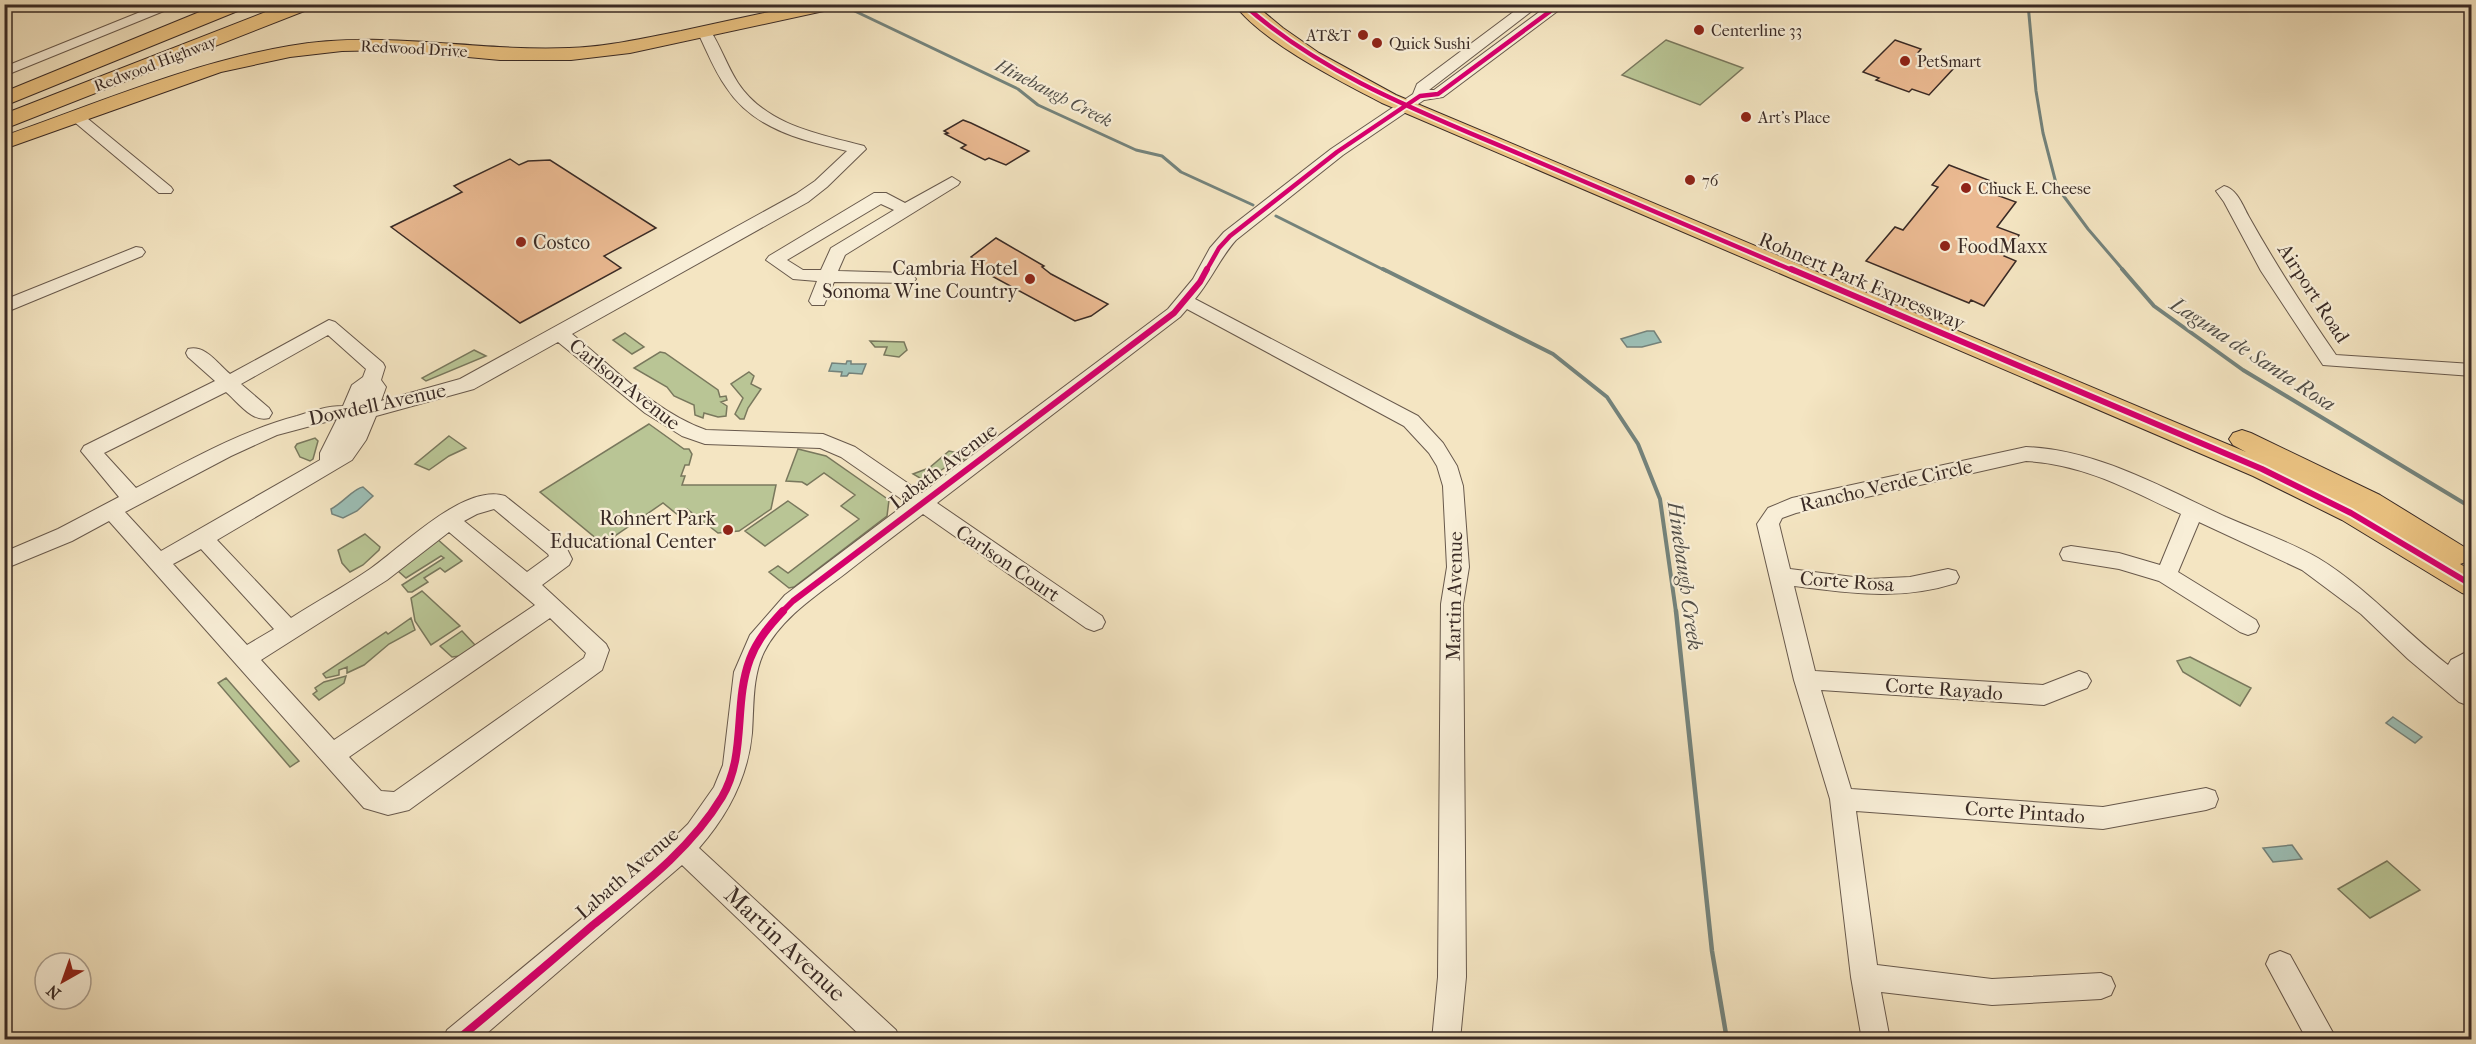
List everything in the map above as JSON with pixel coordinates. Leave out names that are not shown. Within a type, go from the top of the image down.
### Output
[{"type":"highway","points":[[4,100],[238,4]]},
{"type":"highway","name":"Redwood Highway","points":[[4,105],[268,4]]},
{"type":"highway","name":"Redwood Highway","points":[[4,122],[305,4]]},
{"type":"main road","name":"Rohnert Park Expressway","points":[[1243,4],[1287,41],[1331,70],[1413,101],[1985,341],[2208,425],[2311,471],[2407,523],[2472,565]]},
{"type":"main road","name":"Rohnert Park Expressway","points":[[1270,4],[1325,46],[1413,101]]},
{"type":"main road","name":"Redwood Drive","points":[[4,143],[215,68],[311,48],[393,44],[500,54],[570,54],[630,47],[705,33],[830,5]]},
{"type":"main road","name":"Rohnert Park Expressway","points":[[1985,341],[2262,469],[2360,519],[2472,585]]},
{"type":"street","points":[[4,72],[174,4]]},
{"type":"street","name":"Labath Avenue","points":[[1413,101],[1422,87],[1534,4]]},
{"type":"street","name":"Labath Avenue","points":[[457,1040],[684,849],[708,820],[737,766],[747,671],[756,646],[770,624],[793,601],[1174,313],[1200,282],[1219,248],[1230,236],[1337,152],[1413,101],[1438,94],[1560,4]]},
{"type":"street","name":"Dowdell Avenue","points":[[4,561],[65,534],[270,430],[309,418],[428,397],[467,384],[802,198],[821,184],[858,149],[805,136],[768,120],[754,110],[732,86],[705,33]]},
{"type":"street","points":[[77,117],[165,190]]},
{"type":"street","points":[[818,301],[837,252],[952,183]]},
{"type":"street","name":"Airport Road","points":[[2224,191],[2232,201],[2270,271],[2330,361],[2472,370]]},
{"type":"street","points":[[906,210],[880,197],[775,260],[800,275],[907,279]]},
{"type":"street","points":[[4,307],[136,252]]},
{"type":"street","name":"Martin Avenue","points":[[1185,301],[1403,417],[1436,447],[1447,466],[1453,486],[1458,567],[1452,604],[1452,976],[1446,1040]]},
{"type":"street","points":[[133,499],[91,451],[228,383],[328,326],[375,367],[371,380],[376,387],[359,411],[353,447],[345,455],[159,562]]},
{"type":"street","name":"Carlson Avenue","points":[[560,334],[648,404],[692,434],[705,437],[823,441],[848,452],[922,504]]},
{"type":"street","points":[[195,353],[262,413]]},
{"type":"street","name":"Rancho Verde Circle","points":[[1876,1040],[1865,977],[1842,799],[1806,680],[1768,524],[1775,513],[1792,506],[2026,454],[2050,456],[2094,465],[2310,564],[2369,608],[2416,653],[2470,696]]},
{"type":"street","points":[[245,658],[379,574],[450,521],[482,502],[498,501],[556,549],[561,559],[527,584]]},
{"type":"street","name":"Carlson Court","points":[[922,504],[1094,622]]},
{"type":"street","points":[[2166,574],[2194,509]]},
{"type":"street","points":[[111,510],[373,800],[388,804],[400,802],[594,663],[598,650],[527,584],[450,521]]},
{"type":"street","points":[[203,538],[289,631]]},
{"type":"street","points":[[2071,554],[2119,561],[2166,574],[2248,626]]},
{"type":"street","name":"Corte Rosa","points":[[1781,576],[1869,586],[1910,585],[1948,577]]},
{"type":"street","points":[[332,755],[550,606]]},
{"type":"street","name":"Rancho Verde Circle","points":[[2470,696],[2459,667],[2472,658]]},
{"type":"street","name":"Corte Rayado","points":[[1806,680],[2044,695],[2079,681]]},
{"type":"street","name":"Corte Pintado","points":[[1842,799],[2103,818],[2206,799]]},
{"type":"street","name":"Martin Avenue","points":[[684,849],[886,1040]]},
{"type":"street","points":[[2280,964],[2323,1040]]},
{"type":"street","points":[[1865,977],[1992,992],[2101,986]]},
{"type":"green space","points":[[1666,40],[1743,68],[1700,105],[1622,75]]},
{"type":"green space","points":[[625,333],[644,347],[632,354],[613,340]]},
{"type":"green space","points":[[870,341],[904,342],[907,350],[899,357],[884,355],[887,347],[875,347]]},
{"type":"green space","points":[[474,350],[486,356],[426,381],[422,378]]},
{"type":"green space","points":[[660,352],[665,353],[718,390],[720,397],[726,396],[727,400],[721,402],[727,406],[726,416],[718,417],[704,413],[703,418],[695,415],[694,405],[674,396],[667,387],[634,368]]},
{"type":"green space","points":[[749,372],[754,376],[751,384],[761,389],[748,408],[744,419],[740,419],[735,414],[743,398],[731,384]]},
{"type":"green space","points":[[649,424],[684,449],[689,449],[692,454],[689,465],[685,465],[681,476],[685,476],[682,485],[776,485],[771,509],[739,531],[718,533],[687,509],[678,515],[663,503],[603,544],[540,492]]},
{"type":"green space","points":[[449,436],[466,448],[449,456],[429,470],[415,464]]},
{"type":"green space","points":[[315,438],[318,441],[313,459],[310,461],[300,457],[295,447],[297,444]]},
{"type":"green space","points":[[969,446],[971,454],[953,467],[946,467],[940,471],[936,480],[925,481],[913,474],[929,468],[949,451],[958,453]]},
{"type":"green space","points":[[798,449],[826,456],[889,500],[887,516],[794,587],[789,588],[769,572],[778,566],[788,573],[859,519],[841,506],[855,495],[824,473],[807,485],[802,482],[786,481]]},
{"type":"green space","points":[[788,501],[808,515],[765,546],[745,531]]},
{"type":"green space","points":[[365,534],[380,547],[379,550],[363,565],[350,572],[342,563],[338,550]]},
{"type":"green space","points":[[436,538],[462,561],[445,572],[440,568],[424,578],[428,582],[408,592],[402,585],[444,558],[441,556],[406,578],[398,571]]},
{"type":"green space","points":[[422,591],[460,626],[431,645],[415,621],[411,598]]},
{"type":"green space","points":[[411,618],[415,630],[389,644],[364,665],[347,673],[347,667],[339,670],[339,675],[326,678],[323,674],[386,632],[388,634]]},
{"type":"green space","points":[[462,631],[476,646],[460,656],[452,657],[440,646]]},
{"type":"green space","points":[[2190,657],[2251,688],[2240,706],[2183,672],[2177,661]]},
{"type":"green space","points":[[346,676],[344,683],[319,700],[313,694],[317,691],[315,688],[324,682]]},
{"type":"green space","points":[[226,678],[299,761],[290,767],[218,683]]},
{"type":"green space","points":[[2387,861],[2420,890],[2370,918],[2338,889]]},
{"type":"water","points":[[1654,331],[1661,342],[1642,347],[1627,347],[1621,339]]},
{"type":"water","points":[[847,361],[851,361],[851,364],[866,364],[862,374],[849,373],[847,376],[841,376],[842,372],[829,371],[832,363],[846,364]]},
{"type":"water","points":[[363,487],[373,496],[357,511],[343,518],[332,514],[331,509]]},
{"type":"water","points":[[2393,717],[2422,737],[2415,743],[2386,723]]},
{"type":"water","points":[[2292,845],[2302,859],[2273,862],[2263,848]]},
{"type":"building","name":"PetSmart","points":[[1895,40],[1921,49],[1916,55],[1954,68],[1929,95],[1912,89],[1909,92],[1876,80],[1879,78],[1863,72]]},
{"type":"building","points":[[963,120],[1029,151],[1006,165],[989,158],[985,160],[961,148],[966,145],[945,134],[948,133],[944,131]]},
{"type":"building","name":"Costco","points":[[510,159],[519,165],[528,161],[550,160],[656,228],[604,256],[621,268],[520,323],[391,227],[462,192],[454,186]]},
{"type":"building","name":"FoodMaxx","points":[[1949,165],[1996,183],[1988,192],[2016,202],[1997,227],[2019,235],[2004,256],[2016,261],[1984,306],[1971,300],[1969,303],[1866,261],[1895,227],[1903,230],[1938,187],[1932,185]]},
{"type":"building","name":"Cambria Hotel Sonoma Wine Country","points":[[996,238],[1044,266],[1042,267],[1051,274],[1108,304],[1091,316],[1075,321],[977,268],[981,266],[972,261],[974,259],[971,257]]},
{"type":"waterway","name":"Hinebaugh Creek","points":[[840,4],[1018,89],[1038,105],[1136,150],[1162,156],[1181,172],[1253,205]]},
{"type":"waterway","name":"Laguna de Santa Rosa","points":[[2028,4],[2036,91],[2043,133],[2057,187],[2088,229],[2124,271]]},
{"type":"waterway","name":"Hinebaugh Creek","points":[[1276,216],[1386,271]]},
{"type":"waterway","name":"Hinebaugh Creek","points":[[1383,269],[1553,354],[1607,397],[1638,444],[1660,499],[1676,612]]},
{"type":"waterway","name":"Laguna de Santa Rosa","points":[[2122,269],[2154,306],[2243,370],[2472,508]]},
{"type":"waterway","name":"Hinebaugh Creek","points":[[1676,611],[1712,951],[1727,1040]]},
{"type":"cycle path","points":[[1243,4],[1313,57],[1389,99],[2262,469],[2351,513],[2472,585]]},
{"type":"cycle path","points":[[457,1040],[651,878],[683,848],[711,814],[723,795],[735,765],[749,661],[764,633],[793,601],[1174,313],[1200,282],[1219,248],[1230,236],[1337,152],[1420,96],[1438,94],[1560,4]]},
{"type":"place","name":"Centerline 33","points":[[1699,30]]},
{"type":"place","name":"AT&T","points":[[1363,35]]},
{"type":"place","name":"Quick Sushi","points":[[1377,43]]},
{"type":"place","name":"PetSmart","points":[[1905,61]]},
{"type":"place","name":"Art's Place","points":[[1746,117]]},
{"type":"place","name":"76","points":[[1690,180]]},
{"type":"place","name":"Chuck E. Cheese","points":[[1966,188]]},
{"type":"place","name":"Costco","points":[[521,242]]},
{"type":"place","name":"FoodMaxx","points":[[1945,246]]},
{"type":"place","name":"Cambria Hotel Sonoma Wine Country","points":[[1030,279]]},
{"type":"place","name":"Rohnert Park Educational Center","points":[[728,530]]}]
